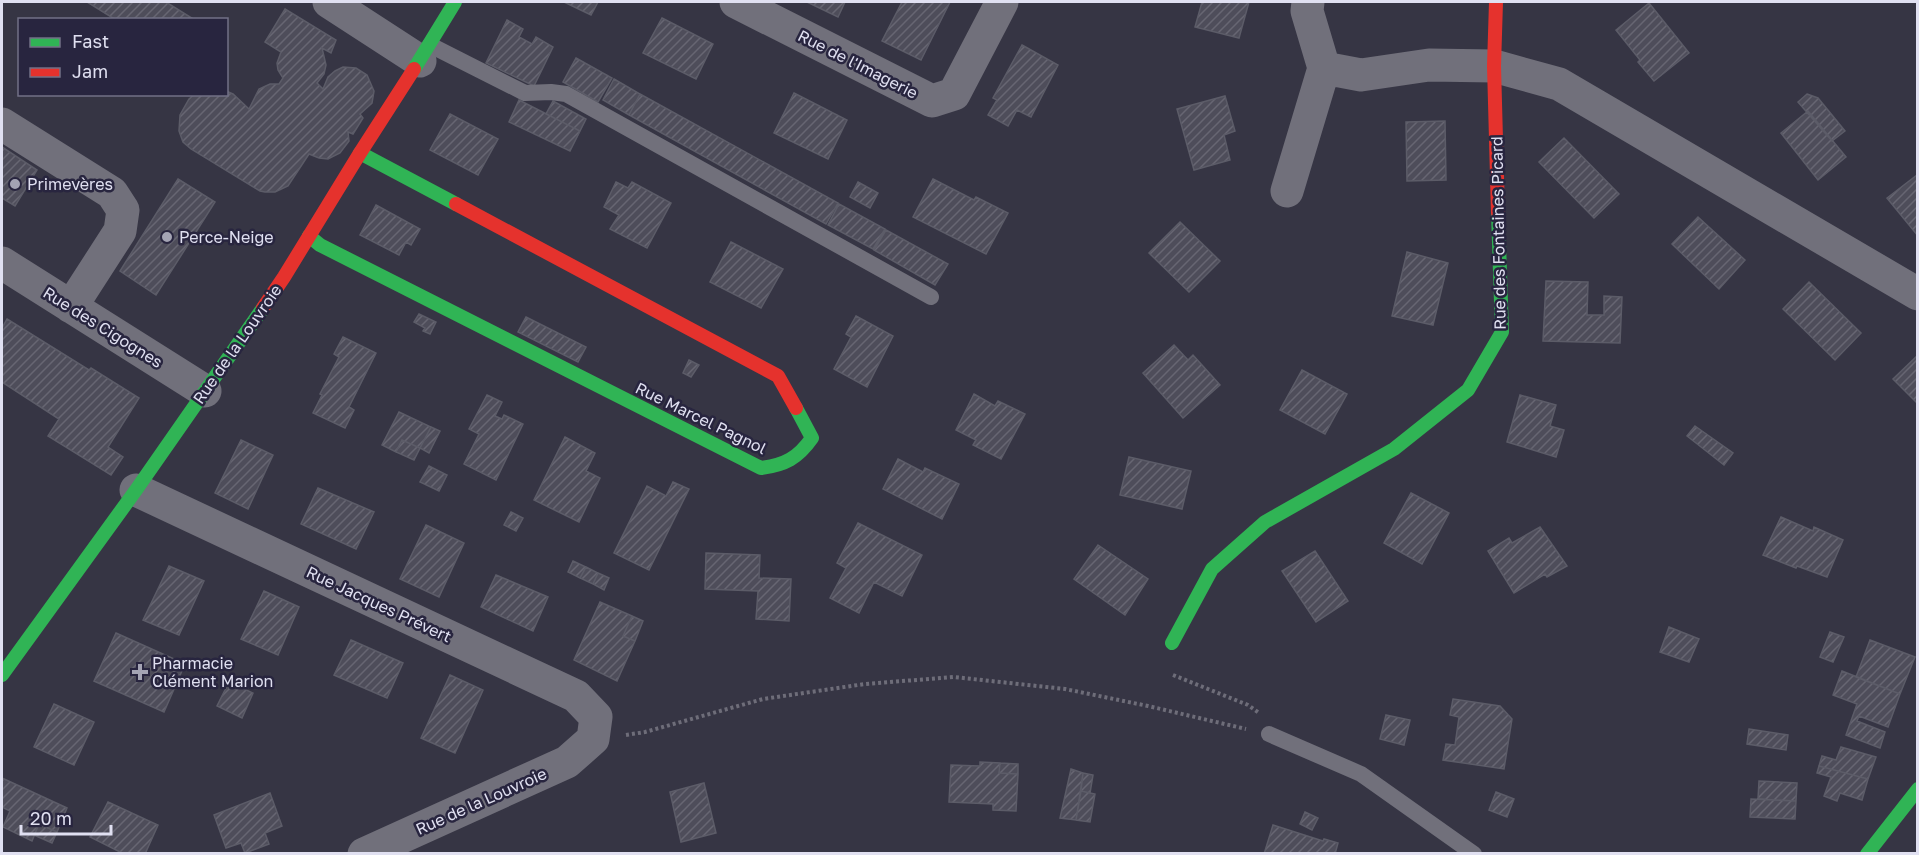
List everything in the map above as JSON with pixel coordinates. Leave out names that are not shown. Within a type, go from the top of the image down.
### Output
[{"type":"street","points":[[329,2],[425,53]]},
{"type":"street","name":"Rue de la Louvroie","points":[[2,675],[205,391],[309,236],[455,2]]},
{"type":"street","name":"Rue de l'Imagerie","points":[[736,2],[932,101],[954,94],[1002,2]]},
{"type":"street","points":[[1287,191],[1324,68],[1307,11],[1308,2]]},
{"type":"street","name":"Rue des Fontaines Picard","points":[[1172,643],[1212,570],[1266,522],[1394,449],[1468,390],[1502,332],[1494,66],[1497,2]]},
{"type":"street","points":[[1324,68],[1360,75],[1429,65],[1494,66],[1559,84],[1917,294]]},
{"type":"street","points":[[2,124],[112,193],[123,210],[120,231],[71,307]]},
{"type":"street","name":"Rue Marcel Pagnol","points":[[309,236],[320,245],[761,468],[784,466],[801,455],[812,438],[778,376],[360,153]]},
{"type":"street","name":"Rue des Cigognes","points":[[2,263],[205,391]]},
{"type":"street","name":"Rue Jacques Prévert","points":[[136,490],[576,696],[596,717],[592,740]]},
{"type":"street","name":"Rue de la Louvroie","points":[[364,854],[567,762],[592,740]]},
{"type":"street","points":[[1867,854],[1917,789]]},
{"type":"lane","points":[[425,53],[525,93],[566,94],[930,297]]},
{"type":"lane","points":[[1266,733],[1361,774],[1474,854]]},
{"type":"path","points":[[592,740],[645,732],[763,699],[865,684],[954,677],[1065,689],[1266,733],[1262,716],[1248,705],[1162,671],[1172,643]]},
{"type":"building","points":[[87,2],[166,2],[192,18],[113,18]]},
{"type":"building","points":[[564,2],[598,2],[591,15]]},
{"type":"building","points":[[807,2],[845,2],[838,17]]},
{"type":"building","points":[[902,2],[950,2],[921,60],[882,41]]},
{"type":"building","points":[[1202,2],[1249,2],[1239,38],[1195,27]]},
{"type":"building","points":[[1649,3],[1689,53],[1654,81],[1616,30]]},
{"type":"building","points":[[285,9],[336,40],[331,53],[322,48],[326,65],[324,74],[317,83],[323,89],[328,77],[343,67],[356,68],[367,75],[374,91],[372,103],[360,114],[363,118],[353,134],[348,132],[349,141],[340,153],[328,159],[309,154],[288,186],[275,192],[260,191],[191,149],[183,142],[179,131],[180,115],[193,96],[228,96],[228,92],[249,109],[259,89],[270,84],[279,84],[283,78],[277,63],[281,52],[265,42]]},
{"type":"building","points":[[662,18],[713,44],[696,79],[643,53]]},
{"type":"building","points":[[507,20],[523,29],[519,37],[532,44],[536,37],[553,47],[534,86],[486,63]]},
{"type":"building","points":[[1022,45],[1058,65],[1031,117],[1017,110],[1008,126],[988,115],[997,100],[993,98]]},
{"type":"building","points":[[576,58],[612,78],[598,102],[563,82]]},
{"type":"building","points":[[614,79],[640,94],[629,115],[603,100]]},
{"type":"building","points":[[794,93],[847,120],[828,159],[774,133]]},
{"type":"building","points":[[640,94],[838,203],[826,224],[629,115]]},
{"type":"building","points":[[1807,94],[1818,98],[1845,131],[1832,141],[1798,102]]},
{"type":"building","points":[[1225,96],[1235,131],[1224,135],[1230,160],[1194,170],[1177,109]]},
{"type":"building","points":[[519,100],[580,131],[570,151],[509,122]]},
{"type":"building","points":[[553,101],[586,119],[580,131],[546,114]]},
{"type":"building","points":[[1808,111],[1846,157],[1818,180],[1781,133]]},
{"type":"building","points":[[450,114],[498,139],[478,175],[430,150]]},
{"type":"building","points":[[1445,121],[1446,180],[1407,181],[1406,122]]},
{"type":"building","points":[[1564,138],[1619,194],[1594,218],[1539,162]]},
{"type":"building","name":"Primevères","points":[[2,147],[37,170],[15,206],[2,198]]},
{"type":"building","points":[[1918,175],[1918,236],[1887,198]]},
{"type":"building","name":"Perce-Neige","points":[[178,179],[215,202],[156,295],[120,271]]},
{"type":"building","points":[[933,179],[974,200],[976,197],[1008,213],[986,254],[913,217]]},
{"type":"building","points":[[616,182],[628,188],[632,182],[671,203],[647,248],[610,229],[619,215],[604,207]]},
{"type":"building","points":[[858,182],[878,193],[870,208],[850,197]]},
{"type":"building","points":[[839,204],[885,229],[873,249],[828,225]]},
{"type":"building","points":[[376,205],[420,229],[411,245],[406,242],[399,255],[360,235]]},
{"type":"building","points":[[1698,217],[1745,260],[1719,289],[1672,244]]},
{"type":"building","points":[[1180,222],[1220,261],[1189,292],[1149,253]]},
{"type":"building","points":[[886,230],[948,264],[935,285],[874,250]]},
{"type":"building","points":[[731,242],[783,269],[761,308],[710,282]]},
{"type":"building","points":[[1407,252],[1448,263],[1433,325],[1392,316]]},
{"type":"building","points":[[1546,281],[1588,282],[1587,315],[1604,315],[1604,296],[1622,297],[1620,343],[1543,341]]},
{"type":"building","points":[[1809,282],[1861,333],[1835,360],[1783,309]]},
{"type":"building","points":[[419,314],[436,322],[430,334],[414,322]]},
{"type":"building","points":[[856,316],[893,336],[867,387],[834,369],[851,337],[846,334]]},
{"type":"building","points":[[526,317],[586,347],[578,362],[518,332]]},
{"type":"building","points":[[7,319],[139,398],[108,447],[123,457],[111,475],[48,436],[59,419],[2,382],[2,328]]},
{"type":"building","points":[[343,337],[376,353],[349,407],[354,410],[345,428],[313,413],[339,357],[334,354]]},
{"type":"building","points":[[1174,345],[1188,360],[1193,355],[1220,385],[1183,418],[1143,373]]},
{"type":"building","points":[[1918,355],[1918,404],[1893,379]]},
{"type":"building","points":[[689,360],[699,365],[691,377],[683,373]]},
{"type":"building","points":[[1302,370],[1347,394],[1325,434],[1280,410]]},
{"type":"building","points":[[974,394],[995,406],[998,401],[1025,414],[1001,459],[973,445],[976,440],[956,430]]},
{"type":"building","points":[[487,395],[502,402],[495,416],[502,419],[504,415],[523,424],[496,480],[464,464],[479,434],[469,429]]},
{"type":"building","points":[[1520,395],[1556,405],[1550,426],[1564,430],[1556,457],[1507,442]]},
{"type":"building","points":[[399,412],[431,427],[420,448],[402,440],[396,452],[382,445]]},
{"type":"building","points":[[1695,426],[1733,453],[1724,465],[1687,436]]},
{"type":"building","points":[[431,427],[440,431],[429,453],[420,448]]},
{"type":"building","points":[[565,437],[595,453],[586,471],[600,478],[579,522],[534,500]]},
{"type":"building","points":[[241,440],[273,455],[248,509],[215,493]]},
{"type":"building","points":[[402,440],[420,448],[414,460],[396,452]]},
{"type":"building","points":[[1129,457],[1191,471],[1182,509],[1120,495]]},
{"type":"building","points":[[898,459],[923,472],[925,468],[959,484],[942,519],[883,489]]},
{"type":"building","points":[[429,466],[447,475],[439,491],[420,482]]},
{"type":"building","points":[[673,482],[689,489],[649,570],[614,553],[647,486],[666,496]]},
{"type":"building","points":[[318,488],[374,512],[356,549],[301,524]]},
{"type":"building","points":[[1411,493],[1449,513],[1422,564],[1384,543]]},
{"type":"building","points":[[511,512],[523,518],[516,531],[504,525]]},
{"type":"building","points":[[1781,517],[1813,531],[1814,527],[1843,540],[1827,577],[1763,555]]},
{"type":"building","points":[[858,523],[922,555],[902,596],[874,582],[859,613],[830,598],[846,568],[837,563]]},
{"type":"building","points":[[426,525],[464,543],[439,597],[400,579]]},
{"type":"building","points":[[1540,527],[1567,566],[1547,577],[1545,574],[1514,593],[1488,551],[1509,538],[1512,543]]},
{"type":"building","points":[[1098,545],[1148,579],[1125,615],[1074,579]]},
{"type":"building","points":[[1315,551],[1348,601],[1316,622],[1282,571]]},
{"type":"building","points":[[706,553],[760,555],[759,578],[791,579],[789,621],[756,619],[758,591],[705,589]]},
{"type":"building","points":[[573,561],[586,567],[580,578],[568,572]]},
{"type":"building","points":[[169,566],[204,581],[179,635],[143,620]]},
{"type":"building","points":[[586,567],[598,573],[593,584],[580,578]]},
{"type":"building","points":[[598,573],[609,578],[604,590],[593,584]]},
{"type":"building","points":[[496,575],[548,597],[533,631],[481,607]]},
{"type":"building","points":[[264,591],[299,607],[278,655],[241,639]]},
{"type":"building","points":[[600,602],[632,616],[623,636],[635,641],[617,681],[574,660]]},
{"type":"building","points":[[632,616],[643,621],[635,641],[623,636]]},
{"type":"building","points":[[1669,627],[1699,639],[1689,662],[1660,652]]},
{"type":"building","points":[[1830,632],[1844,637],[1833,662],[1820,657]]},
{"type":"building","name":"Pharmacie Clément Marion","points":[[116,633],[185,664],[164,712],[94,681]]},
{"type":"building","points":[[351,640],[403,663],[387,698],[334,675]]},
{"type":"building","points":[[1870,640],[1915,657],[1900,694],[1856,677]]},
{"type":"building","points":[[1842,671],[1900,694],[1888,727],[1859,716],[1857,721],[1885,732],[1880,748],[1846,735],[1857,704],[1833,695]]},
{"type":"building","points":[[450,675],[483,690],[455,753],[421,738]]},
{"type":"building","points":[[229,682],[253,693],[242,718],[217,706]]},
{"type":"building","points":[[1453,699],[1500,706],[1512,719],[1504,769],[1443,760],[1446,744],[1455,745],[1459,717],[1450,715]]},
{"type":"building","points":[[54,704],[94,722],[74,765],[34,747]]},
{"type":"building","points":[[1386,715],[1410,720],[1404,745],[1380,739]]},
{"type":"building","points":[[1749,729],[1788,735],[1786,750],[1747,744]]},
{"type":"building","points":[[1841,747],[1876,757],[1868,779],[1819,766],[1822,756],[1836,760]]},
{"type":"building","points":[[980,762],[1000,763],[999,773],[1018,774],[1016,811],[993,810],[993,804],[949,802],[951,765],[980,766]]},
{"type":"building","points":[[1000,763],[1018,764],[1018,774],[999,773]]},
{"type":"building","points":[[1819,766],[1868,779],[1862,800],[1840,793],[1837,801],[1824,796],[1831,777],[1817,773]]},
{"type":"building","points":[[1071,769],[1083,773],[1076,820],[1060,818]]},
{"type":"building","points":[[1083,773],[1093,775],[1090,793],[1081,791]]},
{"type":"building","points":[[2,778],[67,808],[57,832],[39,824],[32,841],[3,827],[10,811],[2,807]]},
{"type":"building","points":[[1759,781],[1797,783],[1796,801],[1758,799]]},
{"type":"building","points":[[704,783],[716,833],[681,842],[670,792]]},
{"type":"building","points":[[1081,791],[1095,794],[1090,822],[1076,820]]},
{"type":"building","points":[[1496,792],[1514,799],[1507,817],[1489,810]]},
{"type":"building","points":[[270,793],[282,826],[265,833],[269,844],[245,853],[241,843],[226,848],[214,815]]},
{"type":"building","points":[[1751,799],[1796,801],[1795,819],[1750,817]]},
{"type":"building","points":[[108,802],[158,825],[145,854],[124,854],[90,837]]},
{"type":"building","points":[[1305,812],[1318,818],[1312,830],[1300,824]]},
{"type":"building","points":[[39,824],[57,832],[52,843],[34,835]]},
{"type":"building","points":[[1273,825],[1323,841],[1324,839],[1338,843],[1335,854],[1264,854]]},
{"type":"traffic: fast","points":[[414,69],[455,2]]},
{"type":"traffic: fast","points":[[360,153],[456,204]]},
{"type":"traffic: fast","points":[[1172,643],[1212,569],[1265,522],[1394,449],[1468,390],[1502,332],[1498,213]]},
{"type":"traffic: fast","points":[[309,236],[320,245],[761,468],[777,465],[790,459],[802,451],[812,438],[796,408]]},
{"type":"traffic: fast","points":[[2,675],[136,490],[263,308]]},
{"type":"traffic: fast","points":[[1867,854],[1918,789]]},
{"type":"traffic: jam","points":[[1496,2],[1494,66],[1498,213]]},
{"type":"traffic: jam","points":[[263,308],[414,69]]},
{"type":"traffic: jam","points":[[456,204],[778,376],[796,408]]},
{"type":"place","name":"Primevères","points":[[15,184]]},
{"type":"place","name":"Perce-Neige","points":[[167,237]]},
{"type":"place","name":"Pharmacie Clément Marion","points":[[140,672]]}]
